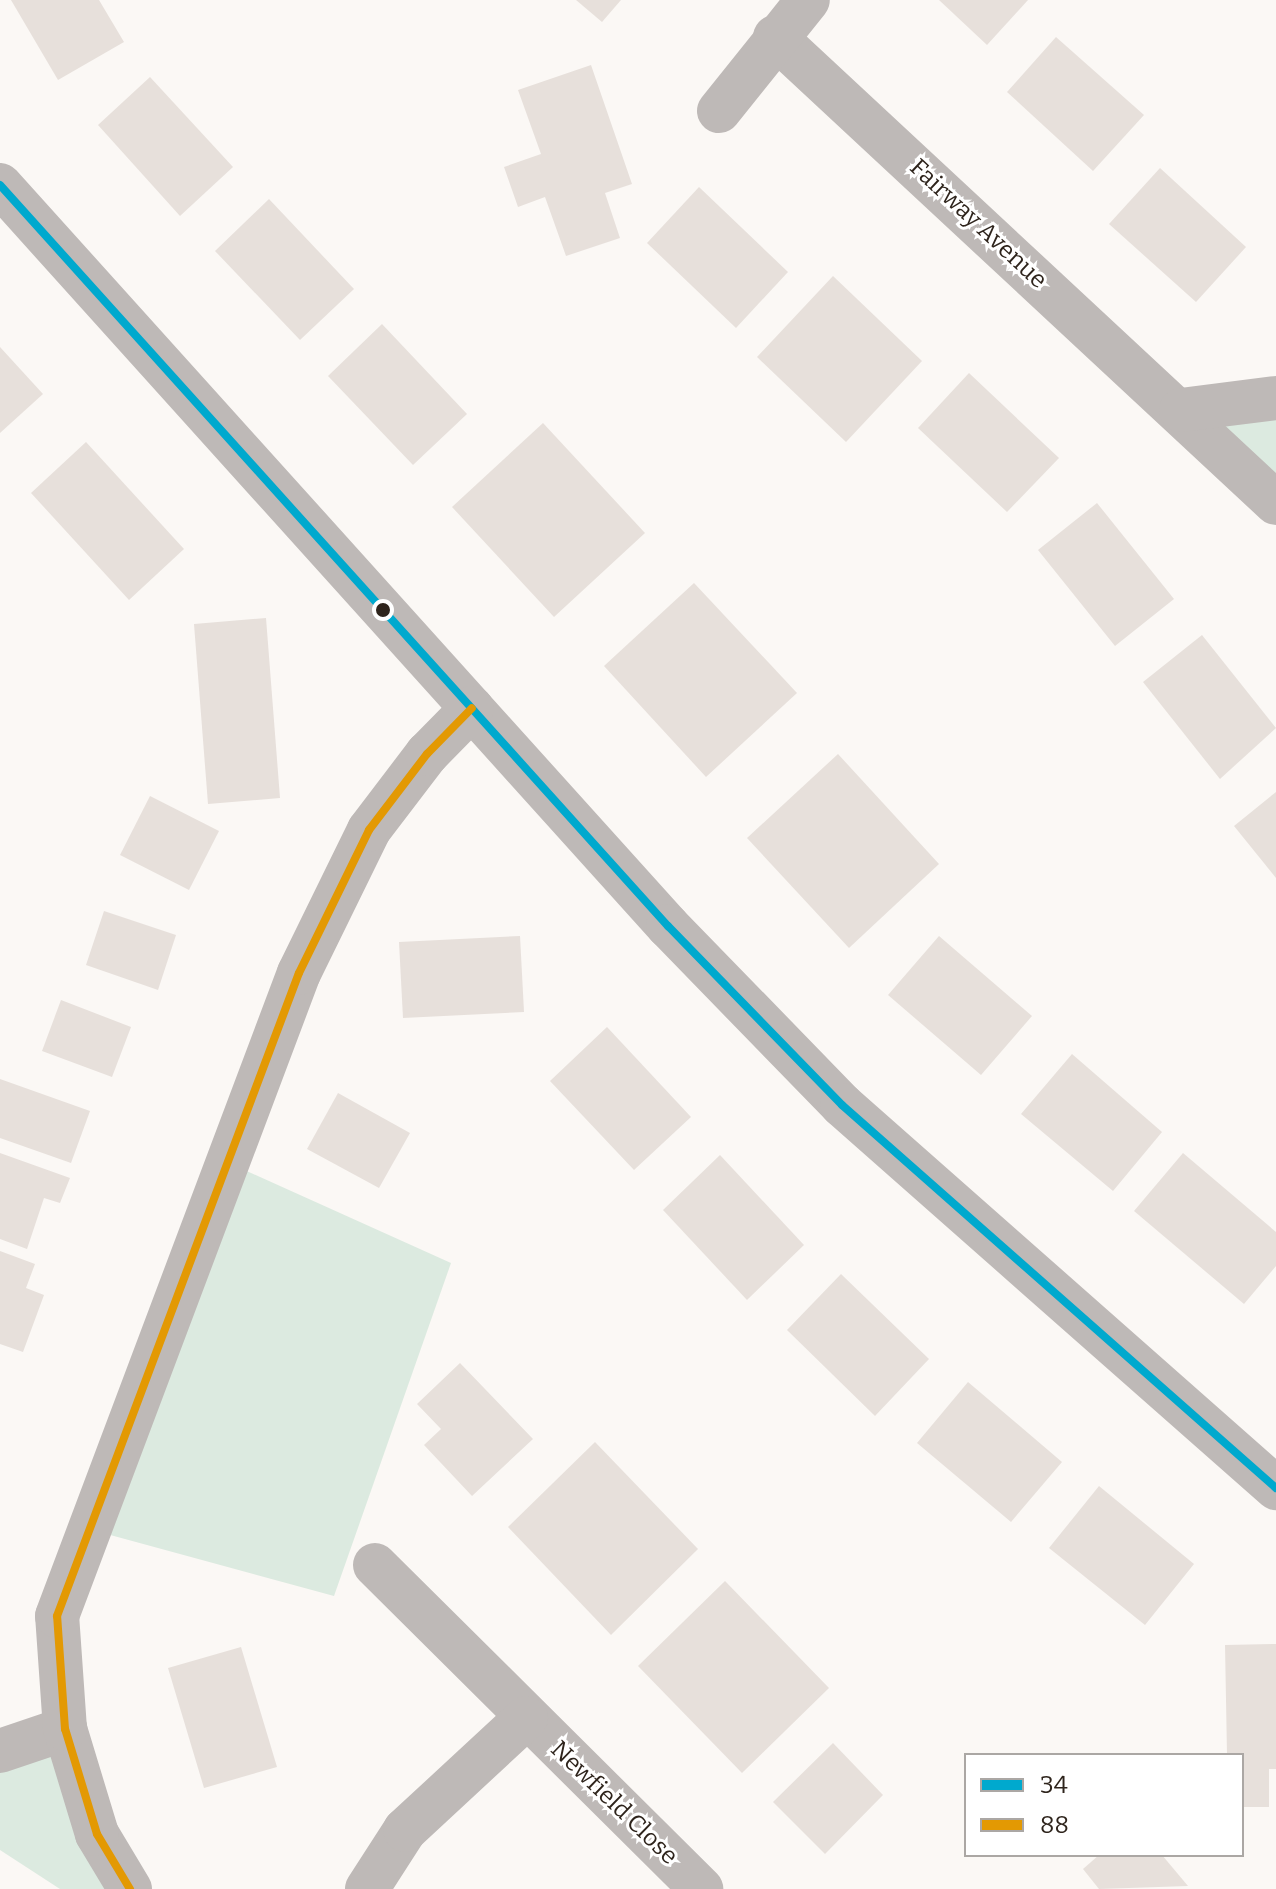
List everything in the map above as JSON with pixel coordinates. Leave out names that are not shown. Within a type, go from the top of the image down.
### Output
[{"type":"street","points":[[719,111],[775,37],[808,0]]},
{"type":"street","name":"Fairway Avenue","points":[[775,37],[1181,410],[1276,503]]},
{"type":"street","points":[[0,185],[668,926],[842,1105],[1276,1488]]},
{"type":"street","points":[[1181,410],[1276,398]]},
{"type":"street","points":[[130,1889],[97,1834],[65,1729],[57,1616],[299,973],[369,830],[427,754],[472,708]]},
{"type":"street","name":"Newfield Close","points":[[375,1565],[701,1889]]},
{"type":"street","points":[[367,1889],[405,1830],[526,1718]]},
{"type":"street","points":[[0,1751],[65,1729]]},
{"type":"shaded area","points":[[1276,398],[1276,503],[1181,410]]},
{"type":"shaded area","points":[[229,1163],[451,1263],[334,1596],[92,1530]]},
{"type":"shaded area","points":[[65,1729],[130,1889],[60,1889],[0,1850],[0,1751]]},
{"type":"building","points":[[11,0],[99,0],[124,42],[58,80]]},
{"type":"building","points":[[576,0],[621,0],[602,22]]},
{"type":"building","points":[[939,0],[1028,0],[987,45]]},
{"type":"building","points":[[1056,37],[1144,115],[1093,171],[1007,92]]},
{"type":"building","points":[[591,65],[632,184],[605,193],[620,238],[566,256],[545,197],[518,207],[504,167],[541,154],[518,90]]},
{"type":"building","points":[[150,77],[233,167],[180,216],[98,125]]},
{"type":"building","points":[[1160,168],[1246,247],[1196,302],[1109,224]]},
{"type":"building","points":[[699,187],[788,272],[736,328],[647,243]]},
{"type":"building","points":[[269,199],[354,289],[300,340],[215,251]]},
{"type":"building","points":[[833,276],[922,361],[846,442],[757,357]]},
{"type":"building","points":[[382,324],[467,414],[413,465],[328,376]]},
{"type":"building","points":[[0,347],[43,394],[0,433]]},
{"type":"building","points":[[969,373],[1059,458],[1007,512],[918,428]]},
{"type":"building","points":[[543,423],[645,533],[554,617],[452,507]]},
{"type":"building","points":[[86,442],[184,549],[129,600],[31,493]]},
{"type":"building","points":[[1097,503],[1174,599],[1115,646],[1038,550]]},
{"type":"building","points":[[694,583],[797,693],[706,777],[604,666]]},
{"type":"building","points":[[266,618],[280,798],[208,804],[194,624]]},
{"type":"building","points":[[1202,635],[1276,728],[1220,779],[1143,682]]},
{"type":"building","points":[[838,754],[939,864],[849,948],[747,838]]},
{"type":"building","points":[[1276,792],[1276,878],[1234,826]]},
{"type":"building","points":[[150,796],[219,831],[189,890],[120,855]]},
{"type":"building","points":[[104,911],[176,935],[158,990],[86,965]]},
{"type":"building","points":[[520,936],[524,1012],[403,1018],[399,942]]},
{"type":"building","points":[[939,936],[1032,1016],[981,1075],[888,995]]},
{"type":"building","points":[[61,1000],[131,1027],[112,1077],[42,1051]]},
{"type":"building","points":[[607,1027],[691,1117],[634,1170],[550,1081]]},
{"type":"building","points":[[1072,1054],[1162,1132],[1113,1191],[1021,1114]]},
{"type":"building","points":[[0,1079],[90,1111],[71,1163],[0,1138]]},
{"type":"building","points":[[338,1093],[410,1133],[379,1188],[307,1149]]},
{"type":"building","points":[[0,1153],[70,1178],[60,1203],[44,1198],[27,1249],[0,1239]]},
{"type":"building","points":[[1183,1153],[1276,1232],[1276,1266],[1244,1304],[1134,1211]]},
{"type":"building","points":[[720,1155],[804,1245],[747,1300],[663,1210]]},
{"type":"building","points":[[0,1251],[35,1264],[26,1288],[44,1295],[23,1352],[0,1344]]},
{"type":"building","points":[[841,1274],[929,1359],[875,1416],[787,1330]]},
{"type":"building","points":[[460,1363],[533,1439],[472,1496],[424,1445],[441,1429],[417,1404]]},
{"type":"building","points":[[968,1382],[1062,1462],[1011,1522],[917,1443]]},
{"type":"building","points":[[595,1442],[698,1549],[611,1635],[508,1527]]},
{"type":"building","points":[[1099,1486],[1194,1564],[1145,1625],[1049,1548]]},
{"type":"building","points":[[725,1581],[829,1688],[742,1773],[638,1666]]},
{"type":"building","points":[[1276,1644],[1276,1769],[1269,1769],[1269,1807],[1244,1807],[1244,1753],[1227,1753],[1225,1645]]},
{"type":"building","points":[[241,1647],[277,1767],[204,1788],[168,1668]]},
{"type":"building","points":[[833,1743],[883,1795],[825,1854],[773,1802]]},
{"type":"building","points":[[1097,1857],[1164,1857],[1188,1886],[1099,1889],[1083,1869]]},
{"type":"transit line","name":"34","points":[[0,185],[668,926],[842,1105],[1276,1488]]},
{"type":"transit line","name":"88","points":[[130,1889],[97,1834],[65,1729],[57,1616],[299,973],[369,830],[427,754],[472,708]]}]
